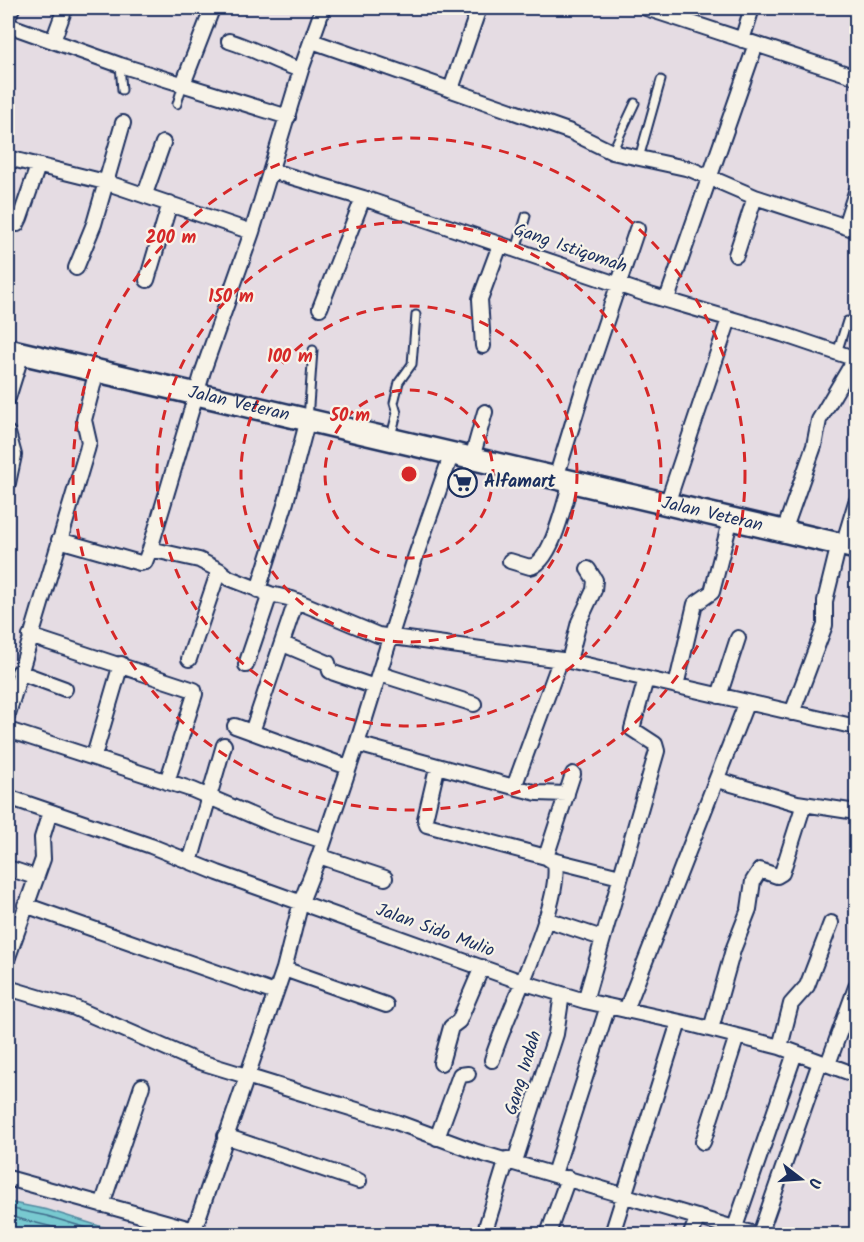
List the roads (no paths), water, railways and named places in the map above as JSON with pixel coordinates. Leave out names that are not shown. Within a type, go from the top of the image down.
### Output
[{"type":"main road","name":"Jalan Veteran","points":[[15,351],[846,546]]},
{"type":"street","points":[[8,18],[12,8]]},
{"type":"street","points":[[52,41],[65,8]]},
{"type":"street","points":[[451,89],[479,8]]},
{"type":"street","points":[[646,8],[856,77]]},
{"type":"street","points":[[667,299],[710,176],[749,42],[752,8]]},
{"type":"street","points":[[183,84],[212,9]]},
{"type":"street","points":[[59,540],[145,562],[196,393],[272,171],[301,70],[312,41],[318,9]]},
{"type":"street","points":[[8,25],[120,65],[288,117]]},
{"type":"street","points":[[230,41],[264,53],[276,62],[301,70]]},
{"type":"street","points":[[312,41],[571,132],[612,152],[710,176],[755,197],[851,228],[856,192]]},
{"type":"street","points":[[76,268],[94,224],[123,123]]},
{"type":"street","points":[[145,194],[163,143]]},
{"type":"street","points":[[8,158],[145,194],[252,232]]},
{"type":"street","points":[[8,224],[17,224],[38,166]]},
{"type":"street","name":"Gang Istiqomah","points":[[272,171],[363,198],[619,285],[856,359]]},
{"type":"street","points":[[736,255],[755,197]]},
{"type":"street","points":[[320,308],[363,198]]},
{"type":"street","points":[[147,280],[170,203]]},
{"type":"street","points":[[510,561],[530,567],[542,561],[549,549],[582,393],[637,229]]},
{"type":"street","points":[[483,346],[480,299],[500,245]]},
{"type":"street","points":[[667,504],[729,319]]},
{"type":"street","points":[[8,398],[15,351]]},
{"type":"street","points":[[784,531],[814,446],[819,420],[856,359]]},
{"type":"street","points":[[8,714],[88,442],[84,420],[97,370]]},
{"type":"street","points":[[8,1178],[200,1232],[225,1136],[284,969],[300,902],[320,856],[416,555],[462,455],[485,412]]},
{"type":"street","points":[[246,665],[308,419]]},
{"type":"street","points":[[8,433],[14,455],[8,483]]},
{"type":"street","points":[[792,713],[825,625],[825,601],[846,546],[856,502]]},
{"type":"street","points":[[676,686],[695,604],[712,592],[731,518]]},
{"type":"street","points":[[150,549],[199,560],[229,578],[264,592],[296,601],[378,635],[564,661],[746,704],[856,727]]},
{"type":"street","points":[[514,787],[579,622],[594,590],[595,580],[588,569]]},
{"type":"street","points":[[189,659],[219,570]]},
{"type":"street","points":[[252,732],[296,601]]},
{"type":"street","points":[[30,636],[194,690],[195,694],[167,782]]},
{"type":"street","points":[[719,696],[738,638]]},
{"type":"street","points":[[283,644],[328,663],[330,671],[334,673],[474,704]]},
{"type":"street","points":[[94,756],[120,664]]},
{"type":"street","points":[[19,672],[65,689]]},
{"type":"street","points":[[585,1001],[657,751],[655,744],[632,729],[646,679]]},
{"type":"street","points":[[626,1010],[746,704]]},
{"type":"street","points":[[235,726],[348,768]]},
{"type":"street","points":[[8,730],[94,756],[210,796],[272,825],[324,841]]},
{"type":"street","points":[[357,744],[437,768],[537,793],[567,794]]},
{"type":"street","points":[[190,862],[224,745]]},
{"type":"street","points":[[437,768],[425,819],[427,825],[620,877]]},
{"type":"street","points":[[492,1060],[545,919],[557,873],[549,858],[573,774]]},
{"type":"street","points":[[718,780],[804,804],[856,812]]},
{"type":"street","name":"Jalan Sido Mulio","points":[[8,797],[522,982],[585,1001],[780,1047],[856,1075]]},
{"type":"street","points":[[711,1029],[734,950],[749,909],[753,881],[760,870],[777,876],[782,873],[804,804]]},
{"type":"street","points":[[8,957],[24,905],[45,853],[42,838],[50,812]]},
{"type":"street","points":[[320,856],[386,879]]},
{"type":"street","points":[[8,868],[35,877]]},
{"type":"street","points":[[24,905],[275,993]]},
{"type":"street","points":[[545,919],[602,938]]},
{"type":"street","points":[[780,1047],[791,1004],[807,986],[831,923]]},
{"type":"street","points":[[441,1063],[451,1028],[459,1021],[482,967]]},
{"type":"street","points":[[284,969],[386,1005]]},
{"type":"street","points":[[8,988],[75,1008],[194,1060],[437,1138],[753,1234],[856,987]]},
{"type":"street","name":"Gang Indah","points":[[484,1234],[556,1034],[562,994]]},
{"type":"street","points":[[548,1234],[561,1176],[608,1006]]},
{"type":"street","points":[[612,1234],[679,1022]]},
{"type":"street","points":[[703,1142],[737,1036]]},
{"type":"street","points":[[734,1230],[795,1053]]},
{"type":"street","points":[[437,1138],[460,1075],[468,1074]]},
{"type":"street","points":[[102,1205],[142,1086]]},
{"type":"street","points":[[225,1136],[358,1180]]},
{"type":"street","points":[[691,1234],[698,1217]]},
{"type":"lane","points":[[120,65],[122,90]]},
{"type":"lane","points":[[639,158],[661,80]]},
{"type":"lane","points":[[177,104],[183,84]]},
{"type":"lane","points":[[612,152],[634,102]]},
{"type":"lane","points":[[516,250],[526,216]]},
{"type":"lane","points":[[390,439],[397,413],[394,403],[399,382],[412,364],[416,315]]},
{"type":"lane","points":[[837,353],[847,321]]},
{"type":"lane","points":[[308,419],[313,350]]},
{"type":"water","points":[[8,1202],[48,1210],[125,1234],[8,1234]]},
{"type":"place","name":"Alfamart","points":[[463,482]]}]
